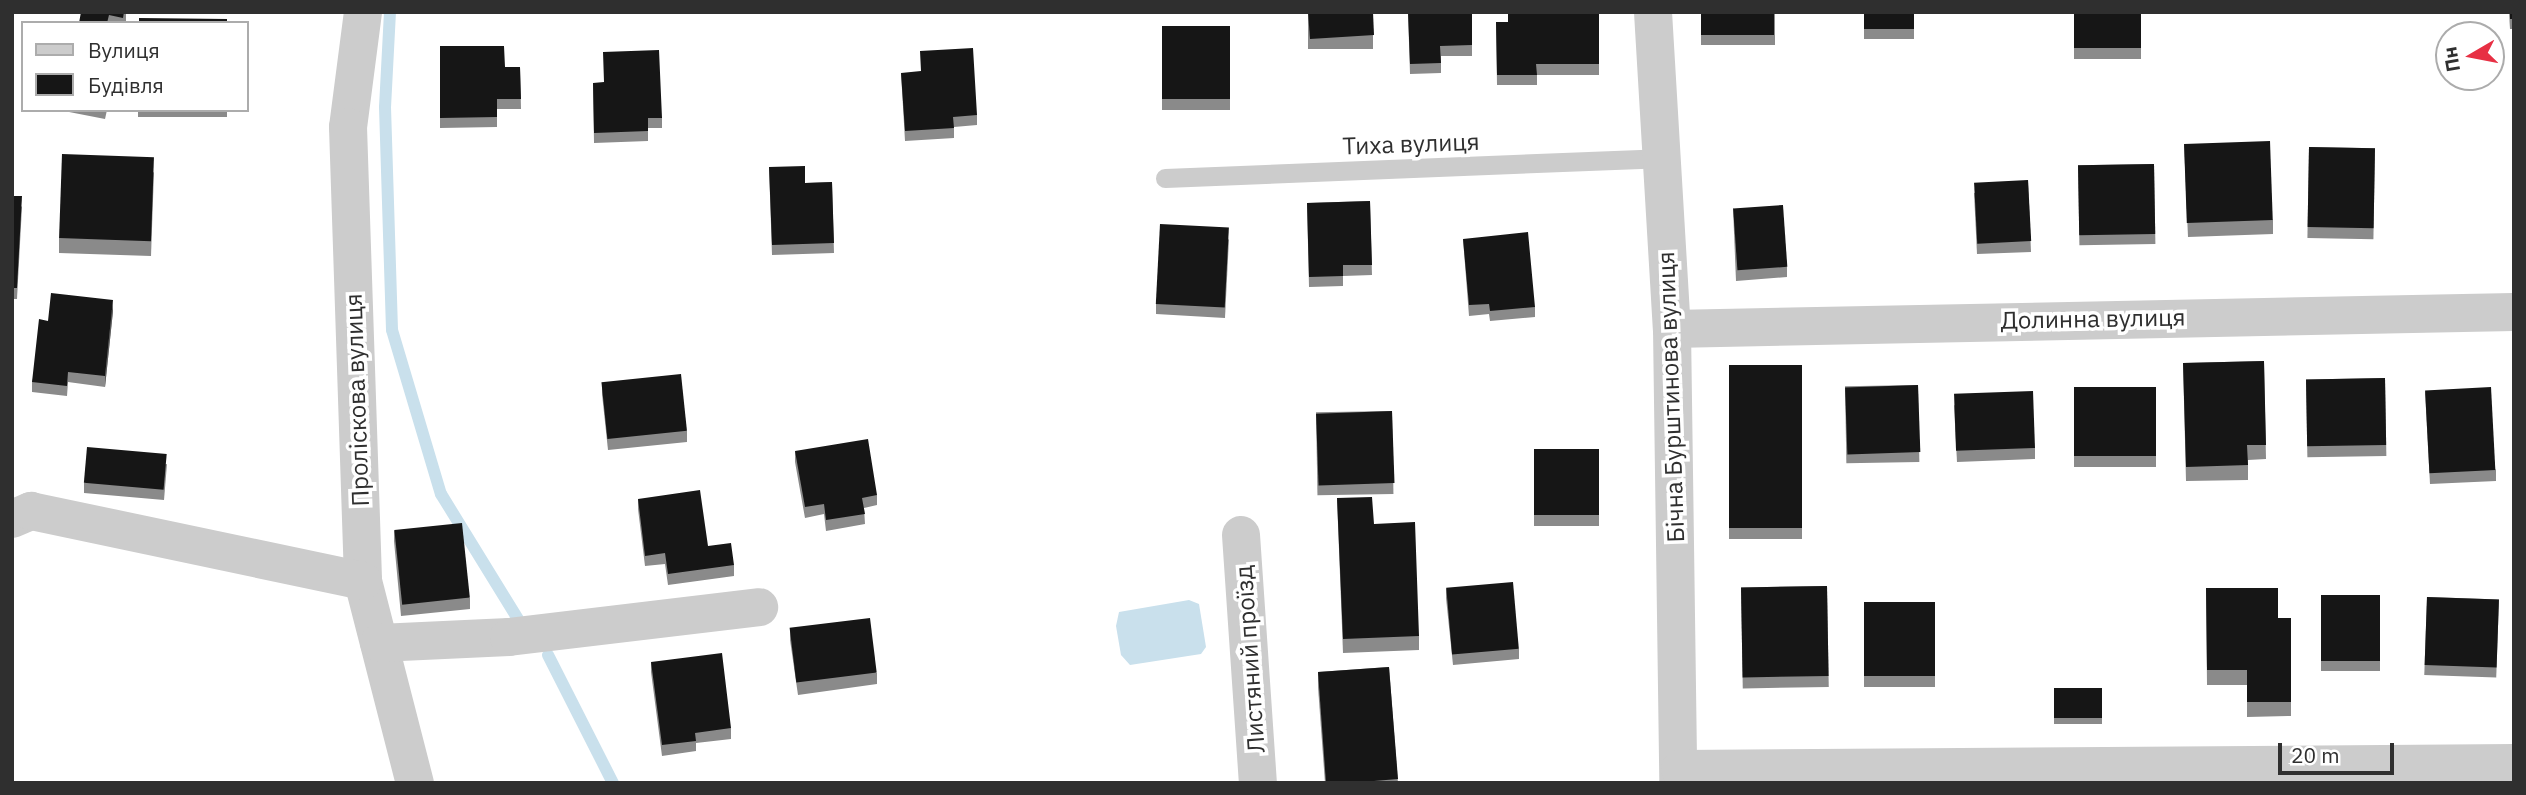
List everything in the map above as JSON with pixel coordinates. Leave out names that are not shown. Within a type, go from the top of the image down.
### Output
[{"type":"street","name":"Проліскова вулиця","points":[[363,12],[348,127],[363,581],[415,783]]},
{"type":"street","name":"Бічна Бурштинова вулиця","points":[[1653,12],[1672,329],[1679,776]]},
{"type":"street","name":"Долинна вулиця","points":[[1672,329],[2514,312]]},
{"type":"street","points":[[12,519],[31,511],[363,581]]},
{"type":"street","name":"Листяний проїзд","points":[[1241,535],[1258,783]]},
{"type":"street","points":[[379,643],[509,638],[759,607]]},
{"type":"street","points":[[1679,776],[2514,763]]},
{"type":"lane","name":"Тиха вулиця","points":[[1165,178],[1660,158]]},
{"type":"water","points":[[1189,600],[1199,604],[1206,647],[1201,654],[1130,665],[1121,655],[1116,626],[1119,612]]},
{"type":"building","points":[[81,12],[124,12],[123,18],[109,15],[108,21],[79,21]]},
{"type":"building","points":[[1308,12],[1373,12],[1374,35],[1310,39]]},
{"type":"building","points":[[1408,12],[1472,12],[1472,45],[1440,46],[1441,63],[1410,64]]},
{"type":"building","points":[[1508,12],[1599,12],[1599,64],[1536,64],[1537,75],[1497,75],[1496,22],[1508,22]]},
{"type":"building","points":[[1701,12],[1774,12],[1774,35],[1701,35]]},
{"type":"building","points":[[1864,12],[1914,12],[1914,29],[1864,29]]},
{"type":"building","points":[[2074,12],[2141,12],[2141,48],[2074,48]]},
{"type":"building","points":[[139,18],[227,19],[227,21],[139,21]]},
{"type":"building","points":[[1162,26],[1230,26],[1230,99],[1162,99]]},
{"type":"building","points":[[440,46],[504,46],[505,67],[520,67],[521,99],[497,99],[497,117],[440,118]]},
{"type":"building","points":[[973,48],[977,115],[953,117],[954,128],[905,131],[901,73],[921,71],[920,51]]},
{"type":"building","points":[[659,50],[662,118],[648,118],[648,131],[594,133],[593,83],[604,82],[603,52]]},
{"type":"building","points":[[2270,141],[2273,220],[2187,223],[2184,144]]},
{"type":"building","points":[[2309,147],[2375,148],[2374,228],[2308,227]]},
{"type":"building","points":[[62,154],[154,157],[151,241],[59,238]]},
{"type":"building","points":[[2154,164],[2155,234],[2079,235],[2078,165]]},
{"type":"building","points":[[805,166],[805,183],[832,182],[834,243],[772,245],[769,167]]},
{"type":"building","points":[[2028,180],[2031,241],[1977,244],[1974,183]]},
{"type":"building","points":[[12,196],[22,196],[17,288],[12,288]]},
{"type":"building","points":[[1370,201],[1372,265],[1343,265],[1343,276],[1309,277],[1307,203]]},
{"type":"building","points":[[1783,205],[1787,267],[1737,270],[1733,208]]},
{"type":"building","points":[[1160,224],[1229,228],[1225,308],[1156,304]]},
{"type":"building","points":[[1528,232],[1535,307],[1490,311],[1489,304],[1469,305],[1463,239]]},
{"type":"building","points":[[51,293],[113,300],[105,376],[68,372],[67,386],[32,382],[39,319],[48,321]]},
{"type":"building","points":[[2264,361],[2266,445],[2247,445],[2248,465],[2186,467],[2183,363]]},
{"type":"building","points":[[1729,365],[1802,365],[1802,528],[1729,528]]},
{"type":"building","points":[[681,374],[687,431],[607,439],[601,382]]},
{"type":"building","points":[[2385,378],[2386,445],[2307,446],[2306,379]]},
{"type":"building","points":[[1918,385],[1920,452],[1847,455],[1845,388]]},
{"type":"building","points":[[2074,387],[2156,387],[2156,456],[2074,456]]},
{"type":"building","points":[[2491,387],[2495,470],[2429,473],[2425,390]]},
{"type":"building","points":[[2033,391],[2035,448],[1956,451],[1954,394]]},
{"type":"building","points":[[1392,411],[1395,483],[1319,486],[1316,414]]},
{"type":"building","points":[[868,439],[877,495],[862,498],[865,514],[826,520],[824,504],[805,507],[795,451]]},
{"type":"building","points":[[87,447],[167,454],[164,490],[84,483]]},
{"type":"building","points":[[1534,449],[1599,449],[1599,515],[1534,515]]},
{"type":"building","points":[[700,490],[708,546],[731,543],[734,565],[668,574],[665,553],[645,556],[638,499]]},
{"type":"building","points":[[1372,497],[1374,524],[1415,522],[1419,636],[1343,639],[1337,498]]},
{"type":"building","points":[[462,523],[470,598],[402,605],[394,530]]},
{"type":"building","points":[[1513,582],[1519,649],[1452,655],[1446,588]]},
{"type":"building","points":[[1827,586],[1829,676],[1743,677],[1741,588]]},
{"type":"building","points":[[2206,588],[2278,588],[2278,618],[2291,618],[2291,702],[2247,702],[2247,670],[2207,670]]},
{"type":"building","points":[[2321,595],[2380,595],[2380,661],[2321,661]]},
{"type":"building","points":[[2427,597],[2499,600],[2497,667],[2425,665]]},
{"type":"building","points":[[1864,602],[1935,602],[1935,676],[1864,676]]},
{"type":"building","points":[[870,618],[877,673],[796,682],[790,628]]},
{"type":"building","points":[[722,653],[731,728],[695,733],[696,741],[662,745],[651,662]]},
{"type":"building","points":[[1389,667],[1398,779],[1326,783],[1318,672]]},
{"type":"building","points":[[2054,688],[2102,688],[2102,718],[2054,718]]},
{"type":"waterway","points":[[390,12],[385,107],[392,330],[441,494],[518,619]]},
{"type":"waterway","points":[[548,655],[613,783]]}]
